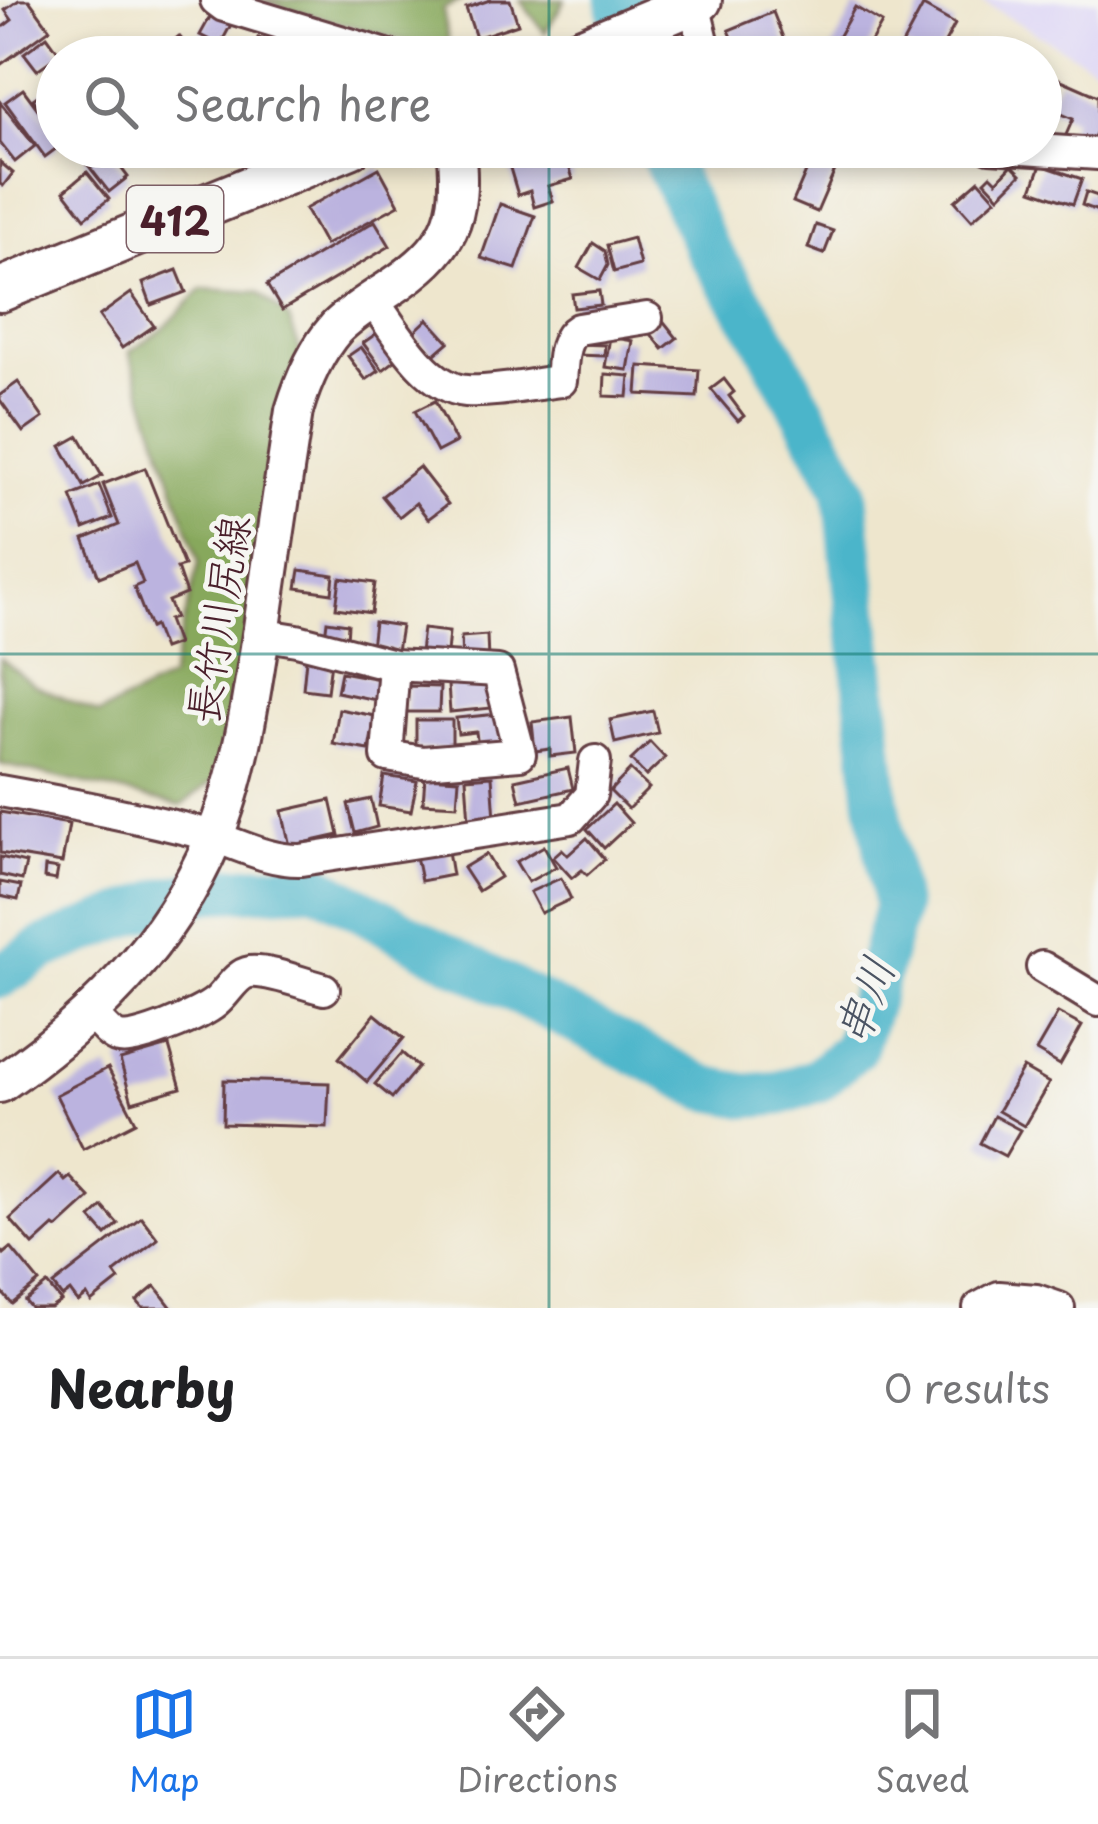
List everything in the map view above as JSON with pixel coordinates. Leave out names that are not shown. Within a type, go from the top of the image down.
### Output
[{"type":"highway","points":[[613,36],[689,3]]},
{"type":"highway","name":"412","points":[[0,290],[299,168]]},
{"type":"main road","name":"長竹川尻線","points":[[0,1084],[100,1004],[166,925],[211,843],[241,750],[299,394],[338,326],[420,267],[447,232],[459,197],[457,168]]},
{"type":"street","points":[[216,0],[323,36]]},
{"type":"street","points":[[689,3],[700,36]]},
{"type":"street","points":[[1062,152],[1098,154]]},
{"type":"street","points":[[373,299],[422,367],[450,387],[467,391],[561,381],[570,334],[647,318]]},
{"type":"street","points":[[260,634],[394,665],[498,671],[520,754],[423,762],[387,756],[394,665]]},
{"type":"street","points":[[0,791],[116,811],[211,843],[281,861],[301,860],[571,818],[591,796],[596,761]]},
{"type":"street","points":[[1042,967],[1098,1001]]},
{"type":"street","points":[[100,1004],[116,1037],[130,1039],[207,1009],[242,974],[254,971],[324,989]]},
{"type":"street","points":[[979,1308],[999,1297],[1036,1300],[1059,1308]]},
{"type":"shaded area","points":[[979,0],[1098,0],[1098,69],[1062,48],[1062,36],[1041,36]]},
{"type":"green space","points":[[260,0],[463,0],[443,9],[447,36],[387,36]]},
{"type":"green space","points":[[520,0],[565,0],[545,33]]},
{"type":"green space","points":[[202,289],[258,292],[289,319],[306,367],[224,773],[181,806],[0,764],[0,658],[34,685],[99,714],[170,678],[199,562],[129,352],[164,328]]},
{"type":"building","points":[[19,0],[29,0],[50,29],[0,65],[0,29],[12,20],[5,10]]},
{"type":"building","points":[[510,0],[518,24],[475,36],[466,8]]},
{"type":"building","points":[[923,6],[955,24],[948,36],[907,36]]},
{"type":"building","points":[[855,7],[882,23],[874,36],[839,36]]},
{"type":"building","points":[[215,8],[234,19],[225,36],[200,35]]},
{"type":"building","points":[[773,12],[782,36],[731,36],[729,30]]},
{"type":"building","points":[[36,44],[36,69],[24,53]]},
{"type":"building","points":[[1062,80],[1098,96],[1098,129],[1090,146],[1066,135],[1073,119],[1062,114]]},
{"type":"building","points":[[23,89],[36,107],[36,145],[5,102]]},
{"type":"building","points":[[0,102],[35,146],[15,162],[0,143]]},
{"type":"building","points":[[0,162],[13,173],[3,186],[0,184]]},
{"type":"building","points":[[90,168],[121,168],[128,177],[109,192]]},
{"type":"building","points":[[379,168],[399,205],[325,245],[305,209]]},
{"type":"building","points":[[510,168],[570,168],[573,179],[548,186],[553,201],[534,207],[530,191],[518,195]]},
{"type":"building","points":[[808,168],[836,168],[817,212],[793,202]]},
{"type":"building","points":[[1009,168],[1021,174],[999,196],[985,181],[991,175],[997,181]]},
{"type":"building","points":[[1040,168],[1082,179],[1073,204],[1032,190]]},
{"type":"building","points":[[87,172],[109,199],[85,218],[64,191]]},
{"type":"building","points":[[979,180],[996,199],[972,220],[955,201]]},
{"type":"building","points":[[1086,192],[1098,196],[1098,211],[1082,205]]},
{"type":"building","points":[[500,204],[535,216],[516,269],[481,258]]},
{"type":"building","points":[[375,221],[390,246],[282,310],[267,285]]},
{"type":"building","points":[[816,225],[833,231],[824,254],[808,248]]},
{"type":"building","points":[[633,238],[640,265],[614,272],[607,245]]},
{"type":"building","points":[[593,243],[605,251],[608,265],[600,280],[579,268]]},
{"type":"building","points":[[177,270],[186,292],[151,305],[143,283]]},
{"type":"building","points":[[599,291],[601,305],[574,308],[572,294]]},
{"type":"building","points":[[131,293],[154,326],[122,348],[99,316]]},
{"type":"building","points":[[661,318],[677,338],[663,349],[647,329]]},
{"type":"building","points":[[428,319],[449,342],[434,355],[414,332]]},
{"type":"building","points":[[384,328],[404,354],[383,370],[363,343]]},
{"type":"building","points":[[610,337],[633,341],[628,370],[605,367]]},
{"type":"building","points":[[578,344],[605,345],[604,356],[577,355]]},
{"type":"building","points":[[361,347],[379,371],[366,380],[348,356]]},
{"type":"building","points":[[639,366],[699,370],[697,397],[637,394]]},
{"type":"building","points":[[605,374],[630,376],[628,397],[604,396]]},
{"type":"building","points":[[724,379],[734,392],[729,396],[744,416],[738,421],[711,389]]},
{"type":"building","points":[[18,382],[43,418],[23,432],[0,400]]},
{"type":"building","points":[[435,401],[456,442],[437,452],[415,411]]},
{"type":"building","points":[[79,436],[102,476],[84,486],[61,446]]},
{"type":"building","points":[[419,467],[448,504],[428,519],[416,503],[399,517],[382,496]]},
{"type":"building","points":[[145,468],[184,566],[177,568],[186,594],[168,601],[175,618],[168,620],[177,644],[163,649],[134,587],[143,583],[135,563],[99,577],[84,539],[119,525],[103,484]]},
{"type":"building","points":[[99,485],[112,518],[84,529],[71,496]]},
{"type":"building","points":[[300,570],[334,575],[332,593],[297,588]]},
{"type":"building","points":[[340,578],[375,583],[371,613],[336,608]]},
{"type":"building","points":[[327,621],[348,624],[347,640],[325,637]]},
{"type":"building","points":[[374,622],[401,626],[397,651],[371,647]]},
{"type":"building","points":[[423,629],[449,632],[446,663],[419,660]]},
{"type":"building","points":[[487,635],[488,661],[462,663],[461,637]]},
{"type":"building","points":[[306,659],[331,662],[327,692],[303,689]]},
{"type":"building","points":[[341,672],[385,680],[381,701],[337,692]]},
{"type":"building","points":[[490,681],[492,708],[450,712],[448,685]]},
{"type":"building","points":[[407,686],[440,687],[439,712],[406,712]]},
{"type":"building","points":[[339,709],[375,716],[369,750],[333,744]]},
{"type":"building","points":[[653,711],[658,733],[615,743],[610,720]]},
{"type":"building","points":[[499,714],[502,745],[478,747],[476,732],[458,734],[456,718]]},
{"type":"building","points":[[572,717],[576,753],[550,756],[550,749],[535,751],[532,722]]},
{"type":"building","points":[[416,720],[452,720],[452,749],[416,749]]},
{"type":"building","points":[[650,742],[665,758],[646,776],[631,760]]},
{"type":"building","points":[[568,768],[573,789],[520,801],[515,780]]},
{"type":"building","points":[[630,770],[649,788],[628,809],[610,791]]},
{"type":"building","points":[[384,776],[417,781],[411,811],[379,806]]},
{"type":"building","points":[[492,776],[495,819],[469,821],[466,778]]},
{"type":"building","points":[[425,777],[459,779],[457,805],[423,803]]},
{"type":"building","points":[[371,799],[377,827],[355,833],[348,804]]},
{"type":"building","points":[[331,800],[339,835],[290,846],[282,811]]},
{"type":"building","points":[[614,804],[631,823],[604,848],[587,829]]},
{"type":"building","points":[[0,812],[69,824],[62,863],[0,853]]},
{"type":"building","points":[[587,838],[605,859],[587,875],[582,870],[572,878],[553,857],[562,849],[568,855]]},
{"type":"building","points":[[447,845],[452,875],[421,881],[415,851]]},
{"type":"building","points":[[544,846],[556,867],[528,882],[516,862]]},
{"type":"building","points":[[486,854],[500,877],[478,891],[463,868]]},
{"type":"building","points":[[0,857],[26,863],[22,880],[0,875]]},
{"type":"building","points":[[45,867],[58,869],[56,880],[44,878]]},
{"type":"building","points":[[561,878],[571,899],[541,913],[530,892]]},
{"type":"building","points":[[0,882],[21,886],[18,900],[0,896]]},
{"type":"building","points":[[1058,1013],[1082,1026],[1060,1065],[1036,1051]]},
{"type":"building","points":[[375,1014],[404,1038],[367,1082],[339,1058]]},
{"type":"building","points":[[169,1046],[181,1088],[132,1102],[120,1060]]},
{"type":"building","points":[[402,1053],[418,1067],[392,1098],[375,1084]]},
{"type":"building","points":[[108,1068],[136,1122],[83,1149],[56,1095]]},
{"type":"building","points":[[1023,1068],[1049,1083],[1024,1126],[998,1111]]},
{"type":"building","points":[[224,1080],[329,1083],[327,1127],[223,1124]]},
{"type":"building","points":[[994,1116],[1020,1130],[1005,1156],[980,1143]]},
{"type":"building","points":[[59,1174],[65,1181],[70,1177],[90,1198],[33,1245],[10,1219]]},
{"type":"building","points":[[103,1207],[118,1224],[106,1235],[91,1218]]},
{"type":"building","points":[[141,1217],[158,1239],[114,1273],[119,1280],[91,1302],[87,1295],[78,1302],[70,1291],[62,1297],[53,1285]]},
{"type":"building","points":[[11,1248],[39,1282],[12,1304],[0,1290],[0,1249],[4,1254]]},
{"type":"building","points":[[47,1284],[61,1301],[51,1308],[31,1308],[25,1301]]},
{"type":"building","points":[[155,1286],[172,1308],[143,1308],[137,1301]]},
{"type":"waterway","name":"串川","points":[[618,0],[623,36]]},
{"type":"waterway","name":"串川","points":[[0,976],[44,948],[164,900],[209,890],[317,885],[706,1088],[747,1096],[780,1093],[818,1080],[854,1049],[896,907],[877,799],[845,488],[761,332],[706,247],[669,168]]}]
